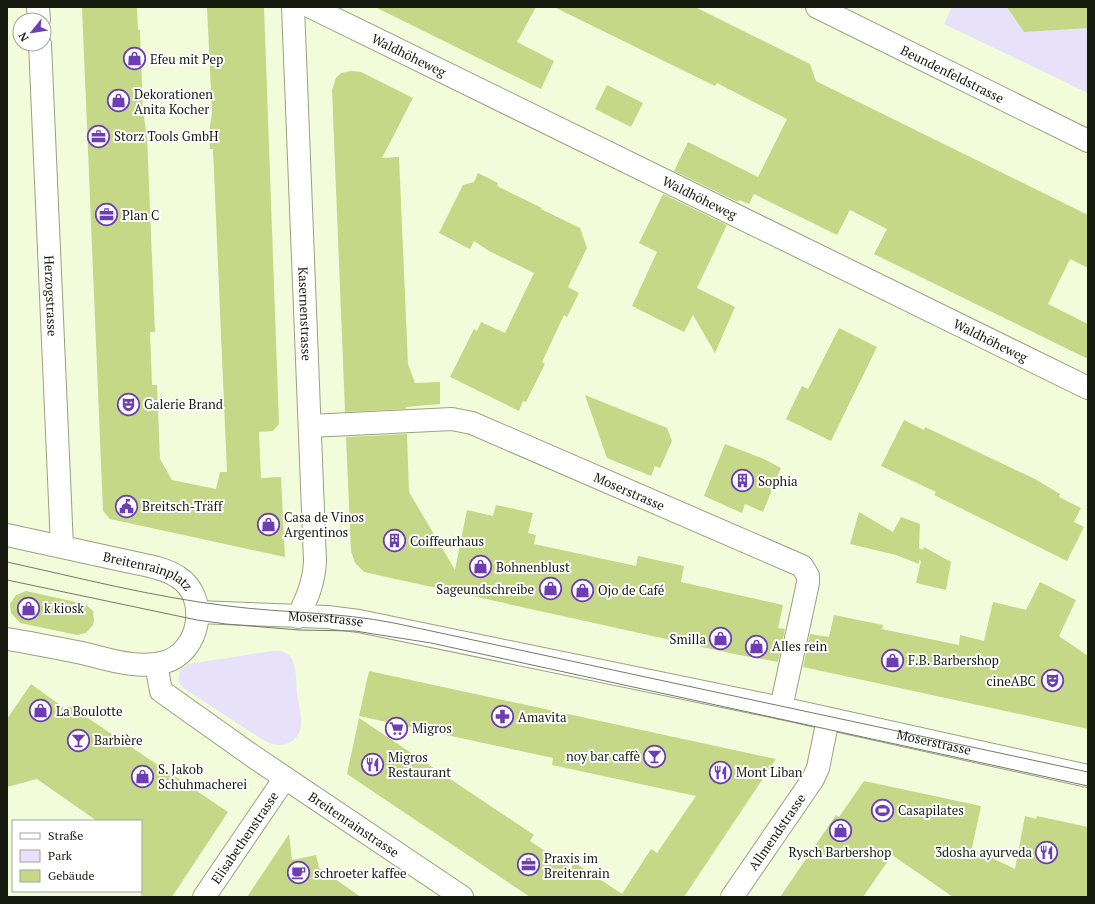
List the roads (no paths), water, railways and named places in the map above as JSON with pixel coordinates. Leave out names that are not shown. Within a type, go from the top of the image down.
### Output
[{"type":"street","name":"Kasernenstrasse","points":[[293,7],[310,426],[314,575],[311,591],[298,617]]},
{"type":"street","name":"Waldhöheweg","points":[[311,7],[1088,388]]},
{"type":"street","name":"Beundenfeldstrasse","points":[[817,7],[1088,141]]},
{"type":"street","name":"Herzogstrasse","points":[[40,52],[62,547]]},
{"type":"street","name":"Moserstrasse","points":[[310,426],[452,419],[472,423],[802,566],[808,576],[808,583],[781,708]]},
{"type":"street","name":"Breitenrainplatz","points":[[7,535],[140,564],[174,574],[185,582],[190,588],[197,612],[194,636],[185,649],[172,660],[156,664],[116,661],[7,639]]},
{"type":"street","name":"Moserstrasse","points":[[197,612],[340,618],[359,621],[781,708],[1088,776]]},
{"type":"street","points":[[156,664],[161,691],[285,778]]},
{"type":"street","name":"Allmendstrasse","points":[[732,897],[818,768],[828,719]]},
{"type":"street","name":"Elisabethenstrasse","points":[[204,897],[285,778]]},
{"type":"street","name":"Breitenrainstrasse","points":[[285,778],[462,897]]},
{"type":"tram line","points":[[7,562],[172,598],[228,606],[373,619],[394,623],[1088,772]]},
{"type":"tram line","points":[[7,580],[197,620],[299,630],[355,631],[431,643],[1088,786]]},
{"type":"place","name":"Efeu mit Pep","points":[[134,59]]},
{"type":"place","name":"Dekorationen Anita Kocher","points":[[119,101]]},
{"type":"place","name":"Storz Tools GmbH","points":[[98,136]]},
{"type":"place","name":"Plan C","points":[[107,215]]},
{"type":"place","name":"Galerie Brand","points":[[129,404]]},
{"type":"place","name":"Sophia","points":[[743,481]]},
{"type":"place","name":"Breitsch-Träff","points":[[126,506]]},
{"type":"place","name":"Casa de Vinos Argentinos","points":[[269,524]]},
{"type":"place","name":"Coiffeurhaus","points":[[395,541]]},
{"type":"place","name":"Bohnenblust","points":[[480,567]]},
{"type":"place","name":"Sageundschreibe","points":[[550,589]]},
{"type":"place","name":"Ojo de Café","points":[[583,590]]},
{"type":"place","name":"k kiosk","points":[[28,608]]},
{"type":"place","name":"Smilla","points":[[721,639]]},
{"type":"place","name":"Alles rein","points":[[757,646]]},
{"type":"place","name":"F.B. Barbershop","points":[[893,660]]},
{"type":"place","name":"cineABC","points":[[1052,681]]},
{"type":"place","name":"La Boulotte","points":[[40,711]]},
{"type":"place","name":"Amavita","points":[[502,717]]},
{"type":"place","name":"Migros","points":[[397,728]]},
{"type":"place","name":"Barbière","points":[[78,740]]},
{"type":"place","name":"noy bar caffè","points":[[655,756]]},
{"type":"place","name":"Migros Restaurant","points":[[372,764]]},
{"type":"place","name":"Mont Liban","points":[[720,772]]},
{"type":"place","name":"S. Jakob Schuhmacherei","points":[[143,776]]},
{"type":"place","name":"Casapilates","points":[[883,810]]},
{"type":"place","name":"Rysch Barbershop","points":[[840,830]]},
{"type":"place","name":"3dosha ayurveda","points":[[1047,852]]},
{"type":"place","name":"Praxis im Breitenrain","points":[[528,865]]},
{"type":"place","name":"schroeter kaffee","points":[[299,873]]}]
